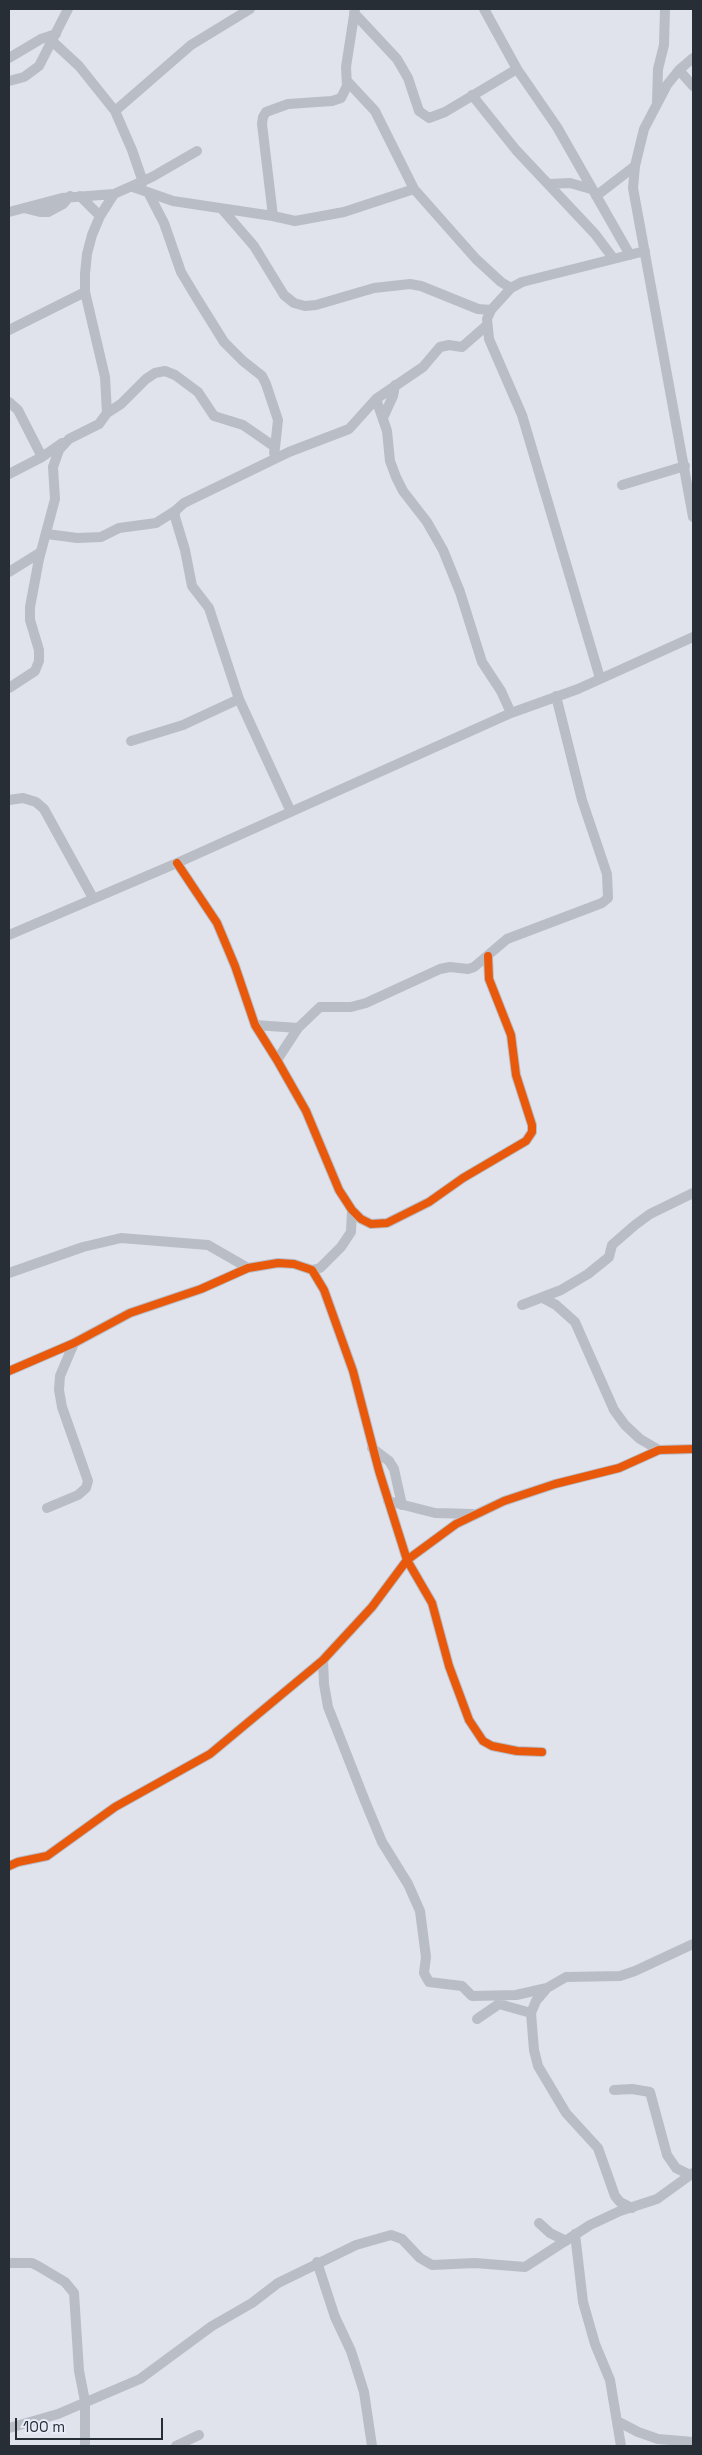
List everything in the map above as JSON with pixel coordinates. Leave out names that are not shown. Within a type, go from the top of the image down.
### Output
[{"type":"street","points":[[9,81],[24,77],[39,66],[68,9]]},
{"type":"street","points":[[115,111],[191,46],[250,9]]},
{"type":"street","points":[[484,9],[517,69],[557,127],[630,255]]},
{"type":"street","points":[[657,103],[658,61],[664,45],[664,10]]},
{"type":"street","points":[[355,11],[402,67],[416,105],[424,116],[433,118],[437,116],[517,69]]},
{"type":"street","points":[[273,216],[262,124],[263,117],[266,112],[288,104],[338,100],[344,94],[347,81],[346,67],[355,11]]},
{"type":"street","points":[[9,58],[41,39],[54,37]]},
{"type":"street","points":[[54,37],[115,111],[132,150],[143,182]]},
{"type":"street","points":[[693,58],[679,70],[657,103],[644,130],[635,166],[633,188],[636,215],[645,251],[693,517]]},
{"type":"street","points":[[679,70],[693,86]]},
{"type":"street","points":[[347,81],[375,111],[414,189],[476,258],[501,282],[511,288]]},
{"type":"street","points":[[472,95],[516,150],[595,234],[613,258]]},
{"type":"street","points":[[9,212],[75,196],[114,194],[143,182],[197,151]]},
{"type":"street","points":[[594,192],[635,166]]},
{"type":"street","points":[[548,184],[570,183],[594,192]]},
{"type":"street","points":[[133,187],[172,202],[273,216],[284,220],[305,221],[384,201],[414,189]]},
{"type":"street","points":[[107,413],[105,376],[85,292],[87,254],[100,216],[114,194]]},
{"type":"street","points":[[148,194],[164,223],[181,272],[196,297],[224,342],[262,376],[266,384],[278,420],[273,460]]},
{"type":"street","points":[[75,196],[100,216]]},
{"type":"street","points":[[222,209],[254,246],[284,295],[294,303],[304,306],[316,305],[374,288],[410,284],[428,288],[478,309],[491,310]]},
{"type":"street","points":[[600,678],[522,415],[489,339],[486,326],[491,310],[511,288],[532,279],[645,251]]},
{"type":"street","points":[[9,330],[85,292]]},
{"type":"street","points":[[47,534],[77,538],[101,537],[120,528],[156,523],[176,511],[184,503],[273,460],[349,429],[376,399],[423,367],[440,348],[449,345],[462,347],[486,326]]},
{"type":"street","points":[[9,474],[100,424],[107,413],[121,404],[146,379],[155,373],[165,371],[175,375],[198,392],[214,416],[243,425],[275,448]]},
{"type":"street","points":[[382,418],[393,396],[395,385]]},
{"type":"street","points":[[376,399],[388,438],[390,460],[396,477],[403,491],[427,522],[443,550],[460,592],[482,662],[501,691],[512,713]]},
{"type":"street","points":[[9,402],[18,410],[42,457]]},
{"type":"street","points":[[9,688],[35,671],[39,661],[39,650],[30,620],[30,607],[41,552],[55,499],[53,467],[63,443]]},
{"type":"street","points":[[622,485],[685,466]]},
{"type":"street","points":[[176,511],[175,517],[185,550],[192,586],[209,608],[239,699],[291,812]]},
{"type":"street","points":[[9,572],[41,552]]},
{"type":"street","points":[[9,935],[177,863],[512,713],[600,678],[693,637]]},
{"type":"street","points":[[278,1060],[298,1028],[320,1007],[339,1008],[366,1003],[440,969],[450,967],[468,969],[474,967],[488,956],[498,943],[507,938],[602,903],[608,898],[607,874],[582,800],[556,696]]},
{"type":"street","points":[[131,741],[189,722],[239,699]]},
{"type":"street","points":[[9,800],[24,798],[36,802],[44,809],[93,898]]},
{"type":"street","points":[[177,863],[217,922],[235,966],[255,1025],[278,1060],[306,1111],[339,1190],[352,1210],[361,1219],[371,1224],[386,1223],[430,1202],[463,1178],[516,1148],[530,1137],[532,1125],[520,1093],[511,1035],[492,991],[488,956]]},
{"type":"street","points":[[255,1025],[298,1028]]},
{"type":"street","points":[[522,1305],[560,1290],[601,1265],[609,1257],[612,1244],[650,1214],[693,1193]]},
{"type":"street","points":[[9,1371],[74,1343],[130,1313],[201,1289],[248,1268],[278,1262],[294,1264],[312,1270],[320,1268],[351,1232],[352,1210]]},
{"type":"street","points":[[9,1273],[83,1247],[121,1238],[208,1245],[248,1268]]},
{"type":"street","points":[[312,1270],[324,1290],[353,1371],[372,1448],[407,1560],[432,1603],[449,1666],[475,1731],[483,1741],[492,1746],[516,1751],[542,1752]]},
{"type":"street","points":[[542,1298],[556,1305],[575,1322],[614,1410],[625,1425],[640,1439],[659,1450]]},
{"type":"street","points":[[47,1508],[78,1495],[86,1488],[88,1481],[64,1414],[59,1390],[60,1376],[74,1343]]},
{"type":"street","points":[[372,1448],[389,1461],[394,1469],[402,1506]]},
{"type":"street","points":[[9,1866],[18,1862],[47,1856],[115,1807],[199,1762],[323,1660],[378,1600],[407,1560],[442,1534],[476,1514],[528,1493],[619,1468],[659,1450],[693,1449]]},
{"type":"street","points":[[388,1501],[435,1513],[476,1514]]},
{"type":"street","points":[[323,1660],[324,1684],[328,1707],[382,1842],[408,1884],[420,1911],[424,1936],[424,1973],[426,1980],[432,1983],[462,1986],[470,1994],[476,1996],[516,1995],[547,1988]]},
{"type":"street","points":[[632,2208],[620,2202],[615,2196],[598,2148],[566,2113],[538,2066],[534,2050],[531,2014],[536,2001],[547,1988],[558,1980],[572,1976],[620,1976],[635,1972],[693,1944]]},
{"type":"street","points":[[477,2019],[499,2004],[531,2014]]},
{"type":"street","points":[[614,2090],[632,2089],[650,2092],[667,2155],[676,2168],[692,2174]]},
{"type":"street","points":[[9,2428],[58,2414],[84,2401],[140,2379],[212,2326],[252,2303],[278,2283],[317,2262],[356,2245],[392,2235],[402,2239],[420,2258],[432,2265],[475,2263],[519,2268],[537,2261],[575,2234],[598,2221],[668,2193],[692,2174]]},
{"type":"street","points":[[539,2223],[550,2233],[566,2241]]},
{"type":"street","points":[[575,2234],[583,2302],[595,2344],[610,2380],[622,2446]]},
{"type":"street","points":[[317,2262],[335,2317],[351,2351],[364,2392],[372,2446]]},
{"type":"street","points":[[9,2263],[32,2263],[66,2282],[74,2293],[79,2371],[84,2401],[85,2446]]},
{"type":"street","points":[[617,2421],[638,2432],[658,2438],[693,2442]]},
{"type":"street","points":[[176,2446],[199,2435]]},
{"type":"cycle path","points":[[177,863],[217,923],[235,966],[255,1025],[306,1111],[339,1190],[352,1210],[361,1219],[371,1224],[387,1223],[429,1202],[463,1178],[526,1141],[532,1132],[532,1125],[516,1075],[511,1035],[489,979],[488,956]]},
{"type":"cycle path","points":[[9,1371],[74,1343],[130,1313],[201,1289],[248,1268],[278,1263],[294,1264],[312,1270],[324,1290],[353,1371],[379,1471],[407,1560],[432,1603],[449,1666],[469,1720],[483,1741],[492,1746],[517,1751],[542,1752]]},
{"type":"cycle path","points":[[9,1866],[18,1862],[47,1856],[115,1807],[210,1754],[323,1660],[372,1607],[407,1560],[456,1524],[504,1501],[555,1484],[619,1468],[659,1450],[693,1449]]}]
